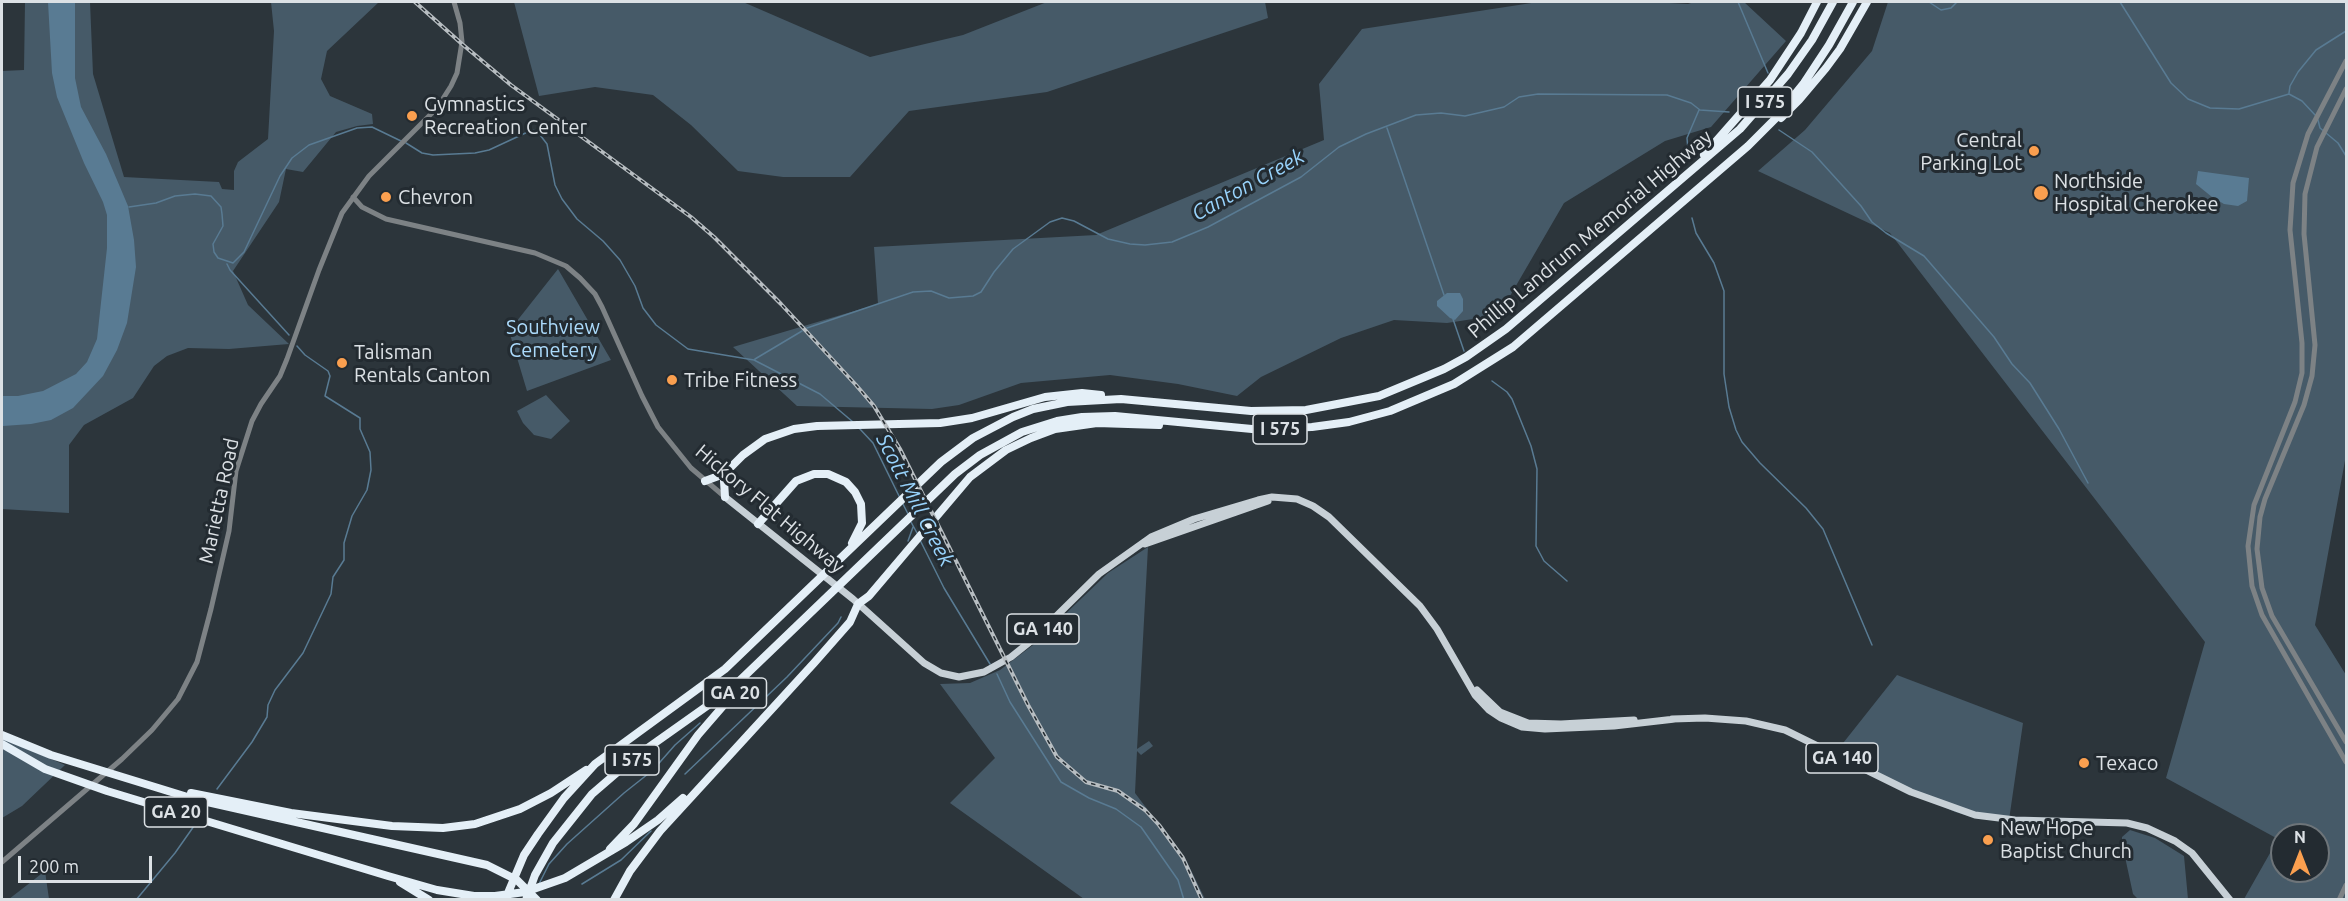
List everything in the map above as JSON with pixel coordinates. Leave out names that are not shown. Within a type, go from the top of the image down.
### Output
[{"type":"highway","points":[[1676,184],[1770,80],[1801,33],[1817,2]]},
{"type":"highway","name":"Phillip Landrum Memorial Highway","points":[[505,900],[516,873],[534,840],[564,798],[595,764],[716,676],[928,474],[973,438],[1004,421],[1033,409],[1093,399],[1138,400],[1251,411],[1292,411],[1342,405],[1401,388],[1466,357],[1499,335],[1740,129],[1800,58],[1833,2]]},
{"type":"highway","name":"Phillip Landrum Memorial Highway","points":[[526,900],[535,875],[553,843],[592,794],[635,758],[731,689],[967,464],[993,446],[1022,432],[1057,421],[1082,417],[1115,416],[1211,426],[1282,429],[1335,424],[1403,407],[1455,384],[1497,359],[1529,334],[1748,146],[1775,119],[1804,82],[1829,45],[1853,2]]},
{"type":"highway","points":[[1748,146],[1787,112],[1811,87],[1840,49],[1867,2]]},
{"type":"highway","points":[[705,481],[721,476],[750,449],[774,435],[794,429],[956,421],[1033,399],[1069,394],[1093,394],[1138,400]]},
{"type":"highway","points":[[614,900],[644,850],[709,775],[850,622],[858,604],[869,596],[970,477],[997,456],[1031,438],[1055,429],[1097,423],[1211,426]]},
{"type":"highway","points":[[725,497],[724,481],[727,471]]},
{"type":"highway","points":[[758,524],[790,486],[801,478],[814,474],[835,476],[846,482],[855,492],[862,509],[861,528],[845,554]]},
{"type":"highway","name":"GA 20","points":[[2,744],[33,764],[67,778],[388,876],[450,892],[484,896],[516,893],[552,884],[596,861],[634,824],[698,735],[772,651]]},
{"type":"highway","name":"GA 20","points":[[2,735],[43,753],[122,777],[257,807],[392,826],[443,828],[475,824],[520,809],[595,764]]},
{"type":"highway","points":[[596,861],[658,820],[709,775]]},
{"type":"highway","points":[[122,777],[215,805],[495,868],[517,880],[537,900]]},
{"type":"highway","points":[[388,876],[429,900]]},
{"type":"main road","name":"Hickory Flat Highway","points":[[725,497],[858,604],[902,645],[933,669],[956,677],[974,676],[1000,664],[1023,648],[1090,582],[1151,537],[1194,519],[1258,500],[1297,499],[1318,509],[1380,566],[1425,612],[1467,680],[1500,712],[1528,723],[1712,718],[1746,721],[1785,730],[1911,792],[1975,815],[2019,820],[2118,823],[2147,828],[2175,841],[2192,853],[2230,900]]},
{"type":"main road","points":[[869,596],[871,615]]},
{"type":"street","name":"Marietta Road","points":[[2,862],[122,759],[170,711],[196,662],[226,545],[236,471],[246,439],[261,404],[284,368],[335,227],[369,176],[414,134],[440,105],[457,73],[462,42],[459,16],[454,2]]},
{"type":"street","points":[[2346,61],[2312,124],[2301,152],[2291,194],[2290,230],[2302,344],[2302,373],[2295,402],[2254,506],[2249,528],[2248,558],[2252,586],[2266,624],[2346,762]]},
{"type":"street","points":[[2346,89],[2321,136],[2306,185],[2303,224],[2315,335],[2314,366],[2307,395],[2262,509],[2257,538],[2257,558],[2262,588],[2272,616],[2346,742]]},
{"type":"street","name":"Hickory Flat Highway","points":[[353,197],[362,207],[386,219],[535,253],[566,266],[588,286],[602,307],[658,427],[688,465],[725,497]]},
{"type":"street","points":[[2339,900],[2346,885]]},
{"type":"green space","points":[[25,2],[90,2],[93,74],[124,177],[219,182],[222,189],[234,190],[234,171],[238,162],[268,139],[274,31],[271,2],[379,2],[327,51],[321,79],[330,96],[372,114],[373,124],[336,132],[303,172],[286,169],[279,202],[233,271],[248,305],[289,344],[229,349],[188,348],[167,356],[154,366],[133,398],[84,425],[69,445],[69,513],[2,509],[2,71],[24,70]]},
{"type":"green space","points":[[514,2],[743,2],[870,57],[963,35],[1047,2],[1265,2],[1268,18],[1047,92],[909,111],[850,177],[783,177],[738,171],[691,125],[653,95],[595,87],[539,96]]},
{"type":"green space","points":[[1538,2],[1688,4],[1744,2],[1786,41],[1711,127],[1665,141],[1564,203],[1499,315],[1447,323],[1394,320],[1341,338],[1261,377],[1237,396],[1178,384],[1110,375],[1021,383],[959,405],[932,409],[797,406],[733,347],[878,304],[874,247],[1096,235],[1324,140],[1319,84],[1362,29]]},
{"type":"green space","points":[[1888,2],[2346,2],[2346,455],[2315,625],[2346,675],[2346,899],[2244,899],[2270,853],[2270,883],[2330,883],[2330,823],[2270,823],[2270,835],[2166,778],[2205,642],[1890,233],[1758,171],[1805,130],[1872,51]]},
{"type":"green space","name":"Southview Cemetery","points":[[558,269],[611,360],[527,391],[509,331]]},
{"type":"green space","points":[[546,395],[570,421],[551,439],[534,435],[523,423],[517,411]]},
{"type":"green space","points":[[1148,547],[1137,749],[1149,741],[1153,746],[1141,755],[1137,751],[1135,793],[1187,862],[1205,899],[1084,899],[950,803],[995,758],[940,684],[970,683],[1000,670],[1033,645],[1108,573]]},
{"type":"green space","points":[[1897,675],[2023,723],[2009,820],[1979,819],[1955,812],[1911,792],[1836,752]]},
{"type":"green space","points":[[2,738],[65,765],[22,806],[2,818]]},
{"type":"green space","points":[[2130,830],[2155,838],[2184,856],[2188,899],[2138,899],[2133,894],[2122,843],[2122,837]]},
{"type":"green space","points":[[45,871],[49,899],[9,899],[31,882]]},
{"type":"shaded area","points":[[48,2],[75,2],[75,78],[81,107],[106,154],[128,206],[136,267],[127,323],[117,350],[103,376],[73,408],[51,420],[3,426],[2,396],[18,396],[43,391],[76,374],[87,362],[97,339],[107,248],[107,215],[103,202],[57,97],[52,73]]},
{"type":"shaded area","points":[[2198,171],[2249,178],[2247,201],[2238,206],[2224,204],[2212,197],[2196,184]]},
{"type":"shaded area","points":[[1447,293],[1460,293],[1463,299],[1463,311],[1455,320],[1437,306],[1437,301]]},
{"type":"waterway","name":"Canton Creek","points":[[1738,2],[1768,73]]},
{"type":"waterway","name":"Canton Creek","points":[[1929,2],[1941,10],[1951,8],[1957,2]]},
{"type":"waterway","name":"Canton Creek","points":[[2120,2],[2171,83],[2188,99],[2210,108],[2239,109],[2289,94],[2302,101],[2316,116]]},
{"type":"waterway","points":[[2289,93],[2290,86],[2298,72],[2316,50],[2346,31]]},
{"type":"waterway","name":"Canton Creek","points":[[807,328],[913,292],[931,291],[949,298],[973,296],[981,292],[1013,249],[1050,222],[1062,218],[1074,221],[1108,239],[1130,244],[1172,242],[1208,227],[1301,177],[1339,147],[1416,115],[1441,113],[1465,116],[1504,107],[1519,97],[1538,94],[1667,95],[1691,103],[1700,110],[1729,112]]},
{"type":"waterway","points":[[1688,150],[1687,138],[1699,110]]},
{"type":"waterway","name":"Canton Creek","points":[[2318,120],[2320,128],[2338,143],[2346,156]]},
{"type":"waterway","name":"Canton Creek","points":[[129,207],[156,203],[175,196],[195,194],[211,196],[221,207],[223,226],[213,244],[214,252],[218,258],[233,263],[244,252],[280,176],[292,158],[309,145],[357,128],[372,127],[401,141]]},
{"type":"waterway","points":[[1387,128],[1444,295]]},
{"type":"waterway","name":"Canton Creek","points":[[406,143],[422,153],[433,155],[475,153],[489,150],[532,130],[537,131],[547,144],[555,185],[562,199],[577,219],[603,241],[620,260],[635,286],[643,308],[656,325],[688,349],[754,360],[820,394],[853,422]]},
{"type":"waterway","points":[[1779,130],[1812,152],[1861,206],[1872,222],[1924,256],[1994,337],[2012,364],[2030,383],[2059,429],[2088,483]]},
{"type":"waterway","points":[[1692,218],[1696,233],[1714,263],[1724,291],[1724,374],[1729,407],[1736,430],[1742,442],[1760,463],[1806,508],[1823,529],[1872,645]]},
{"type":"waterway","points":[[227,264],[289,335]]},
{"type":"waterway","points":[[1453,319],[1464,351]]},
{"type":"waterway","name":"Canton Creek","points":[[755,359],[802,331]]},
{"type":"waterway","points":[[217,789],[252,742],[267,717],[268,705],[275,690],[303,653],[331,594],[333,577],[344,560],[344,543],[352,516],[367,490],[371,470],[370,452],[360,429],[360,418],[325,396],[330,376],[328,371],[305,355],[297,346]]},
{"type":"waterway","points":[[1492,381],[1507,392],[1512,399],[1531,446],[1537,469],[1536,546],[1544,561],[1567,581]]},
{"type":"waterway","name":"Scott Mill Creek","points":[[859,428],[873,443],[900,498]]},
{"type":"waterway","name":"Scott Mill Creek","points":[[902,502],[908,514]]},
{"type":"waterway","name":"Scott Mill Creek","points":[[911,522],[917,533]]},
{"type":"waterway","points":[[908,541],[913,527]]},
{"type":"waterway","name":"Scott Mill Creek","points":[[920,540],[944,588],[990,664]]},
{"type":"waterway","points":[[685,774],[787,677],[841,617]]},
{"type":"waterway","name":"Scott Mill Creek","points":[[997,674],[1010,702],[1061,782],[1089,798],[1116,809],[1141,827],[1178,880],[1184,900]]},
{"type":"waterway","points":[[539,884],[549,864],[567,844],[653,770],[675,745],[700,723]]},
{"type":"waterway","points":[[136,900],[194,826]]},
{"type":"waterway","points":[[582,884],[621,860],[651,831]]},
{"type":"railway","points":[[415,2],[511,85],[691,217],[781,304],[856,385],[874,406],[900,449],[1028,705],[1057,757],[1086,782],[1118,791],[1145,810],[1183,858],[1202,900]]},
{"type":"place","name":"Gymnastics Recreation Center","points":[[412,116]]},
{"type":"place","name":"Central Parking Lot","points":[[2034,151]]},
{"type":"place","name":"Northside Hospital Cherokee","points":[[2041,193]]},
{"type":"place","name":"Chevron","points":[[386,197]]},
{"type":"place","name":"Talisman Rentals Canton","points":[[342,363]]},
{"type":"place","name":"Tribe Fitness","points":[[672,380]]},
{"type":"place","name":"Texaco","points":[[2084,763]]},
{"type":"place","name":"New Hope Baptist Church","points":[[1988,840]]}]
